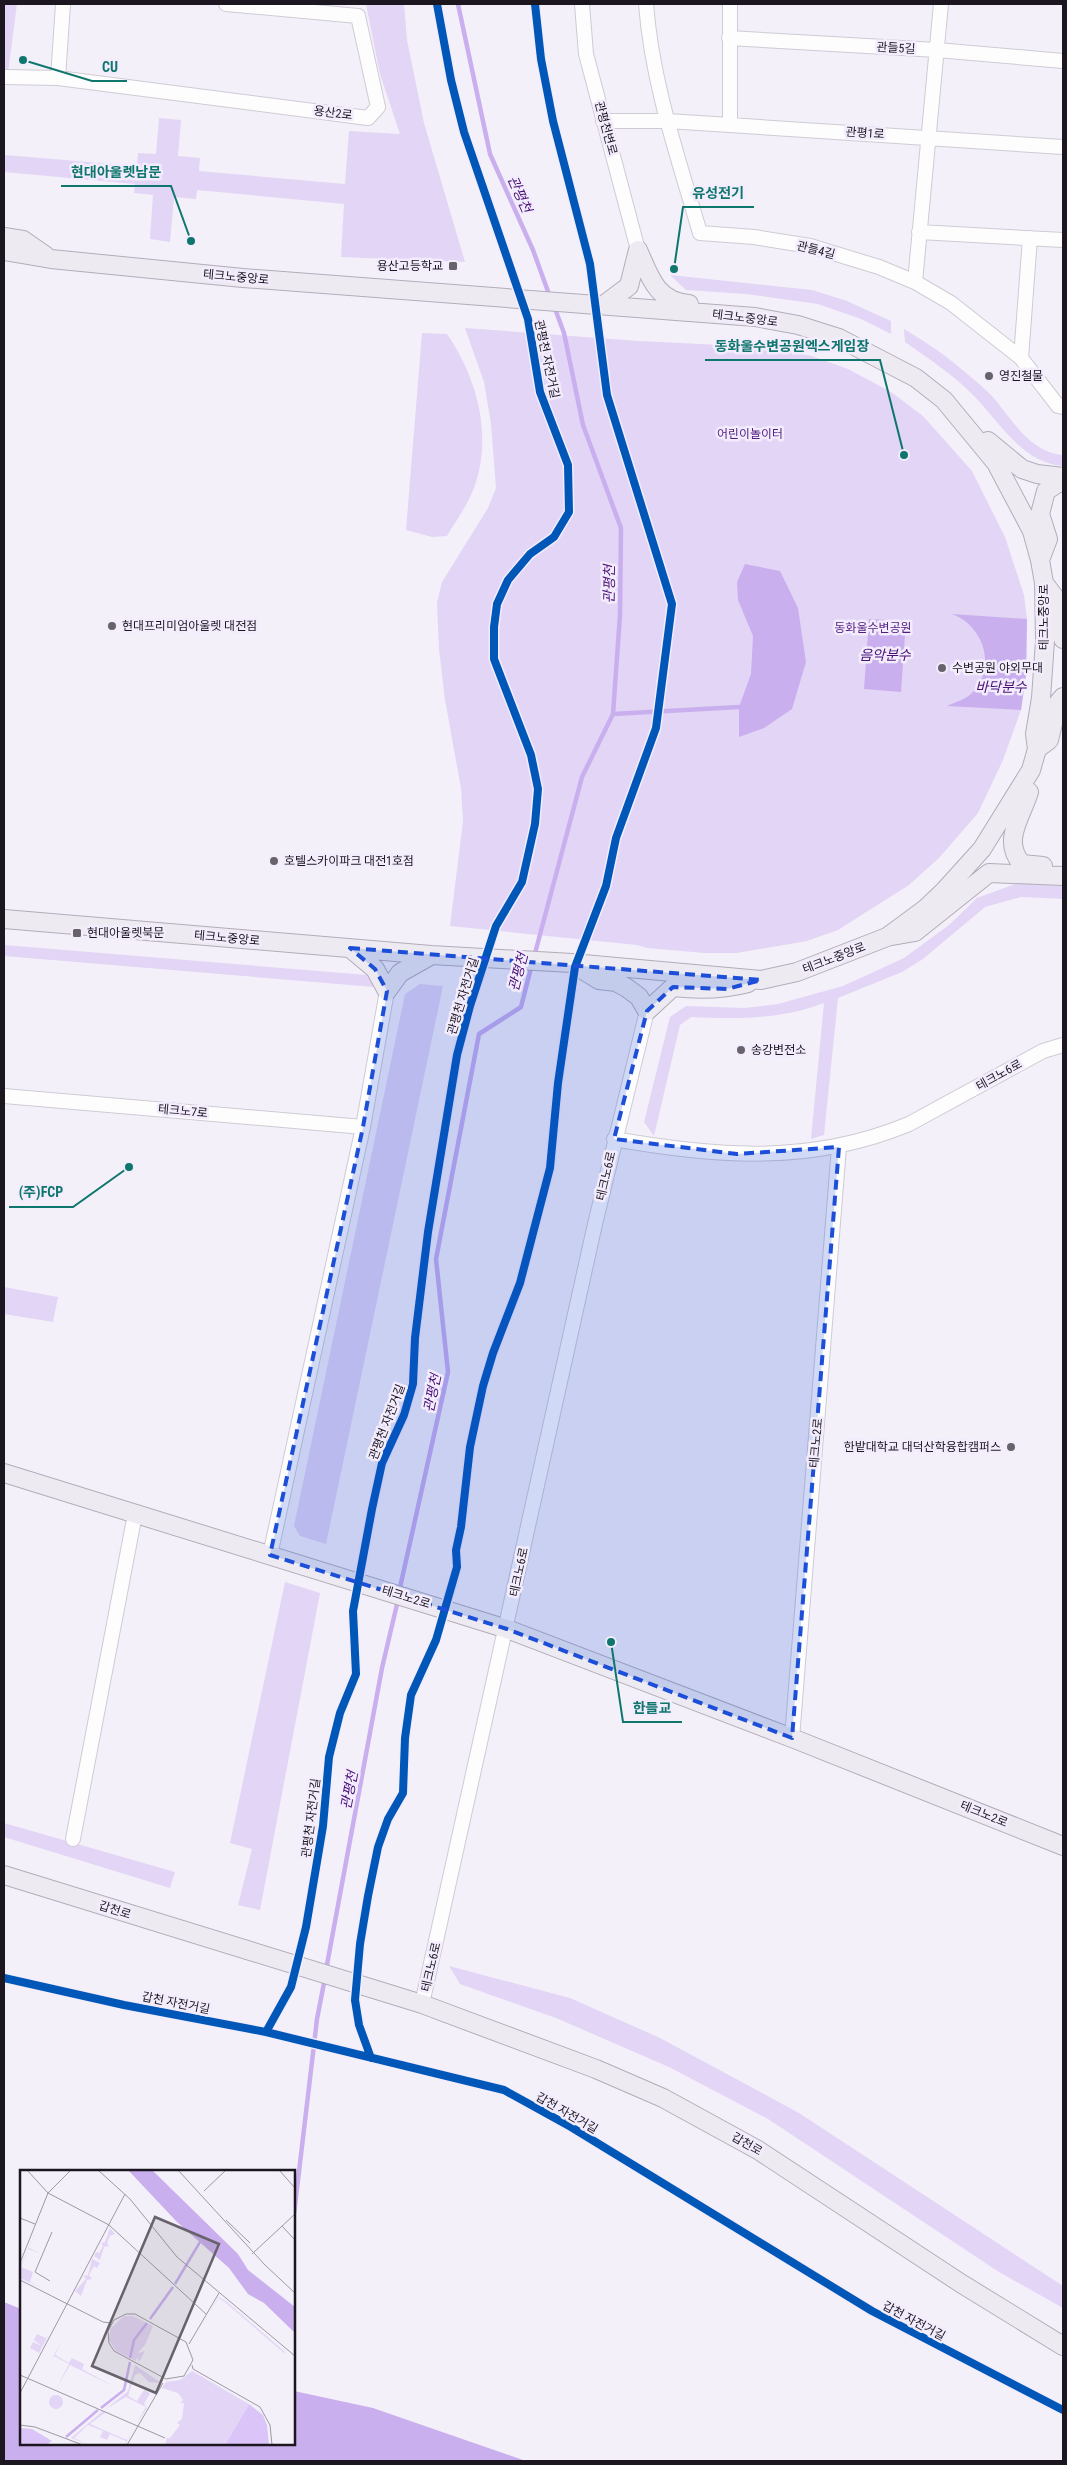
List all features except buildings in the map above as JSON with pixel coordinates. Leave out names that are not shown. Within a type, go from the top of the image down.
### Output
[{"type":"main road","points":[[4,237],[23,240],[51,259]]},
{"type":"main road","points":[[623,300],[629,286],[638,250]]},
{"type":"main road","points":[[638,250],[660,294],[680,303],[699,305],[706,314]]},
{"type":"main road","name":"테크노중앙로","points":[[4,251],[51,259],[470,296],[605,304],[623,300],[706,314],[755,317],[798,325],[839,338],[916,378],[944,400],[964,421],[996,463],[1032,531],[1044,583],[1045,633],[1042,689],[1035,734],[1037,748],[1031,770],[982,849],[925,909],[887,937],[797,972],[760,980],[629,967],[431,955],[4,919]]},
{"type":"main road","points":[[964,421],[1022,469],[1037,474],[1063,478]]},
{"type":"main road","points":[[1040,560],[1048,540],[1040,514],[1046,491],[1063,482]]},
{"type":"main road","points":[[1044,583],[1060,604],[1063,639]]},
{"type":"main road","points":[[1037,748],[1049,740],[1058,703],[1063,697]]},
{"type":"main road","points":[[1031,770],[1029,794],[1014,831],[1012,849],[1022,864],[1063,867]]},
{"type":"main road","points":[[887,937],[915,932],[989,873],[1063,876]]},
{"type":"main road","points":[[350,948],[375,969],[387,990],[400,973],[431,955]]},
{"type":"main road","points":[[572,963],[599,980],[616,982],[627,988],[639,997],[647,1010],[673,987],[697,990],[727,989],[760,980]]},
{"type":"main road","name":"테크노2로","points":[[4,1473],[507,1628],[792,1738],[1063,1846]]},
{"type":"main road","name":"갑천로","points":[[4,1875],[422,2004],[596,2069],[663,2098],[758,2150],[962,2284],[1063,2346]]},
{"type":"street","points":[[58,78],[63,4]]},
{"type":"street","name":"용산2로","points":[[4,76],[58,78],[368,118],[378,107],[358,16],[226,4]]},
{"type":"street","name":"관평천변로","points":[[582,4],[586,54],[638,250]]},
{"type":"street","points":[[646,4],[653,62],[668,121]]},
{"type":"street","points":[[730,4],[730,124]]},
{"type":"street","points":[[915,282],[941,4]]},
{"type":"street","name":"관들5길","points":[[729,38],[937,50],[1063,61]]},
{"type":"street","name":"관평1로","points":[[604,121],[668,121],[730,124],[1063,147]]},
{"type":"street","name":"관들4길","points":[[668,121],[700,233],[754,237],[810,246],[879,268],[915,282],[951,304],[1021,358],[1058,406],[1063,407]]},
{"type":"street","points":[[919,232],[1063,240]]},
{"type":"street","points":[[1021,358],[1030,238]]},
{"type":"street","points":[[270,1555],[334,1269],[363,1127],[387,990]]},
{"type":"street","name":"테크노6로","points":[[422,2004],[507,1628],[614,1139],[647,1010]]},
{"type":"street","name":"테크노6로","points":[[614,1139],[695,1152],[737,1154],[788,1154],[839,1147],[887,1133],[908,1124],[1043,1050],[1063,1045]]},
{"type":"street","name":"테크노7로","points":[[4,1096],[363,1127]]},
{"type":"street","name":"테크노2로","points":[[792,1738],[839,1147]]},
{"type":"street","points":[[72,1839],[135,1514]]},
{"type":"highlighted area","points":[[350,948],[761,980],[727,989],[673,987],[647,1011],[614,1139],[737,1154],[839,1147],[792,1738],[507,1629],[270,1555],[363,1127],[387,991],[375,969]]},
{"type":"green space","points":[[4,4],[17,4],[8,73],[4,68]]},
{"type":"green space","points":[[366,4],[404,4],[407,40],[424,123],[465,262],[341,257],[344,204],[197,190],[196,199],[174,197],[170,242],[150,239],[153,195],[134,193],[135,184],[4,172],[4,155],[137,166],[138,153],[156,154],[159,118],[181,120],[178,156],[200,158],[199,171],[345,184],[349,131],[400,134],[380,74]]},
{"type":"green space","points":[[670,275],[812,290],[847,301],[891,321],[891,334],[861,319],[818,304],[746,294],[686,290]]},
{"type":"green space","points":[[465,328],[639,341],[763,347],[812,356],[848,369],[891,392],[923,416],[972,471],[1005,537],[1024,595],[1027,619],[1026,675],[1021,710],[1003,760],[978,813],[939,858],[909,885],[838,930],[807,941],[737,953],[704,953],[647,948],[637,945],[450,926],[463,821],[461,788],[445,700],[439,649],[437,603],[442,582],[488,508],[496,488],[491,424],[484,382]]},
{"type":"green space","points":[[904,329],[944,355],[979,384],[992,396],[1014,424],[1031,441],[1051,453],[1063,455],[1063,466],[1036,458],[1024,450],[967,389],[905,342]]},
{"type":"green space","points":[[422,333],[447,334],[466,368],[473,386],[482,424],[481,463],[476,482],[467,503],[447,536],[432,537],[406,530]]},
{"type":"green space","points":[[1018,883],[1063,886],[1063,899],[1021,897],[985,907],[923,959],[902,972],[838,998],[824,1135],[811,1139],[824,1003],[791,1013],[758,1017],[691,1017],[680,1025],[654,1136],[644,1122],[670,1017],[686,1006],[744,1008],[778,1004],[843,986],[904,958],[949,925],[977,898]]},
{"type":"green space","points":[[4,945],[367,975],[374,987],[4,956]]},
{"type":"green space","points":[[420,984],[443,986],[326,1544],[300,1536],[294,1526],[405,994]]},
{"type":"green space","points":[[4,1287],[58,1297],[53,1322],[4,1314]]},
{"type":"green space","points":[[285,1582],[320,1593],[260,1910],[238,1905],[252,1849],[230,1843]]},
{"type":"green space","points":[[4,1823],[175,1872],[170,1888],[4,1837]]},
{"type":"green space","points":[[449,1966],[570,1998],[660,2038],[799,2113],[1063,2286],[1063,2308],[999,2272],[768,2119],[669,2067],[556,2018],[460,1984]]},
{"type":"water","points":[[745,564],[780,571],[798,608],[806,662],[792,709],[764,728],[739,737],[739,707],[751,674],[753,636],[738,600],[737,582]]},
{"type":"water","name":"바닥분수","points":[[952,614],[1027,619],[1026,675],[1021,710],[947,706],[961,700],[974,691],[981,680],[985,658],[983,646],[978,636],[963,619]]},
{"type":"water","name":"음악분수","points":[[869,619],[906,621],[901,692],[864,689]]},
{"type":"water","points":[[4,2302],[20,2309],[20,2445],[295,2445],[295,2391],[373,2408],[526,2461],[4,2461]]},
{"type":"waterway","name":"관평천","points":[[458,4],[490,154],[533,250],[550,297]]},
{"type":"waterway","name":"관평천","points":[[534,957],[582,777],[613,714],[620,615],[621,528],[583,425],[564,333],[554,306]]},
{"type":"waterway","points":[[613,714],[739,707]]},
{"type":"waterway","name":"관평천","points":[[399,1592],[448,1372],[436,1259],[479,1034],[521,1007],[532,964]]},
{"type":"waterway","name":"관평천","points":[[326,1970],[382,1668],[398,1600]]},
{"type":"waterway","name":"관평천","points":[[295,2206],[317,2019],[325,1978]]},
{"type":"cycle path","name":"관평천 자전거길","points":[[266,2032],[291,1987],[306,1927],[323,1826],[329,1757],[340,1713],[356,1674],[353,1611],[372,1509],[382,1463],[404,1415],[413,1384],[415,1338],[428,1232],[457,1055],[470,1006],[496,926],[522,882],[535,824],[538,789],[531,755],[494,659],[494,627],[497,604],[508,580],[530,554],[554,537],[569,512],[568,465],[540,392],[528,319],[464,132],[451,80],[437,4]]},
{"type":"cycle path","points":[[371,2058],[359,2025],[355,2000],[360,1944],[378,1847],[388,1819],[403,1793],[405,1738],[411,1695],[436,1640],[457,1567],[456,1550],[461,1527],[470,1447],[483,1386],[493,1353],[520,1283],[550,1168],[558,1083],[575,967],[606,886],[616,838],[656,728],[672,604],[607,395],[590,264],[553,121],[541,59],[535,4]]},
{"type":"cycle path","name":"갑천 자전거길","points":[[4,1978],[124,2005],[266,2032],[504,2090],[571,2127],[872,2311],[1063,2410]]},
{"type":"place","name":"CU","points":[[23,60]]},
{"type":"place","name":"현대아울렛남문","points":[[191,241]]},
{"type":"place","name":"용산고등학교","points":[[453,266]]},
{"type":"place","name":"유성전기","points":[[674,269]]},
{"type":"place","name":"영진철물","points":[[989,376]]},
{"type":"place","name":"동화울수변공원엑스게임장","points":[[904,455]]},
{"type":"place","name":"현대프리미엄아울렛 대전점","points":[[112,626]]},
{"type":"place","name":"수변공원 야외무대","points":[[942,668]]},
{"type":"place","name":"호텔스카이파크 대전1호점","points":[[274,861]]},
{"type":"place","name":"현대아울렛북문","points":[[77,933]]},
{"type":"place","name":"송강변전소","points":[[741,1050]]},
{"type":"place","name":"(주)FCP","points":[[129,1167]]},
{"type":"place","name":"한밭대학교 대덕산학융합캠퍼스","points":[[1011,1447]]},
{"type":"place","name":"한들교","points":[[611,1642]]},
{"type":"park label","name":"어린이놀이터","points":[[750,434]]},
{"type":"park label","name":"동화울수변공원","points":[[873,628]]}]
